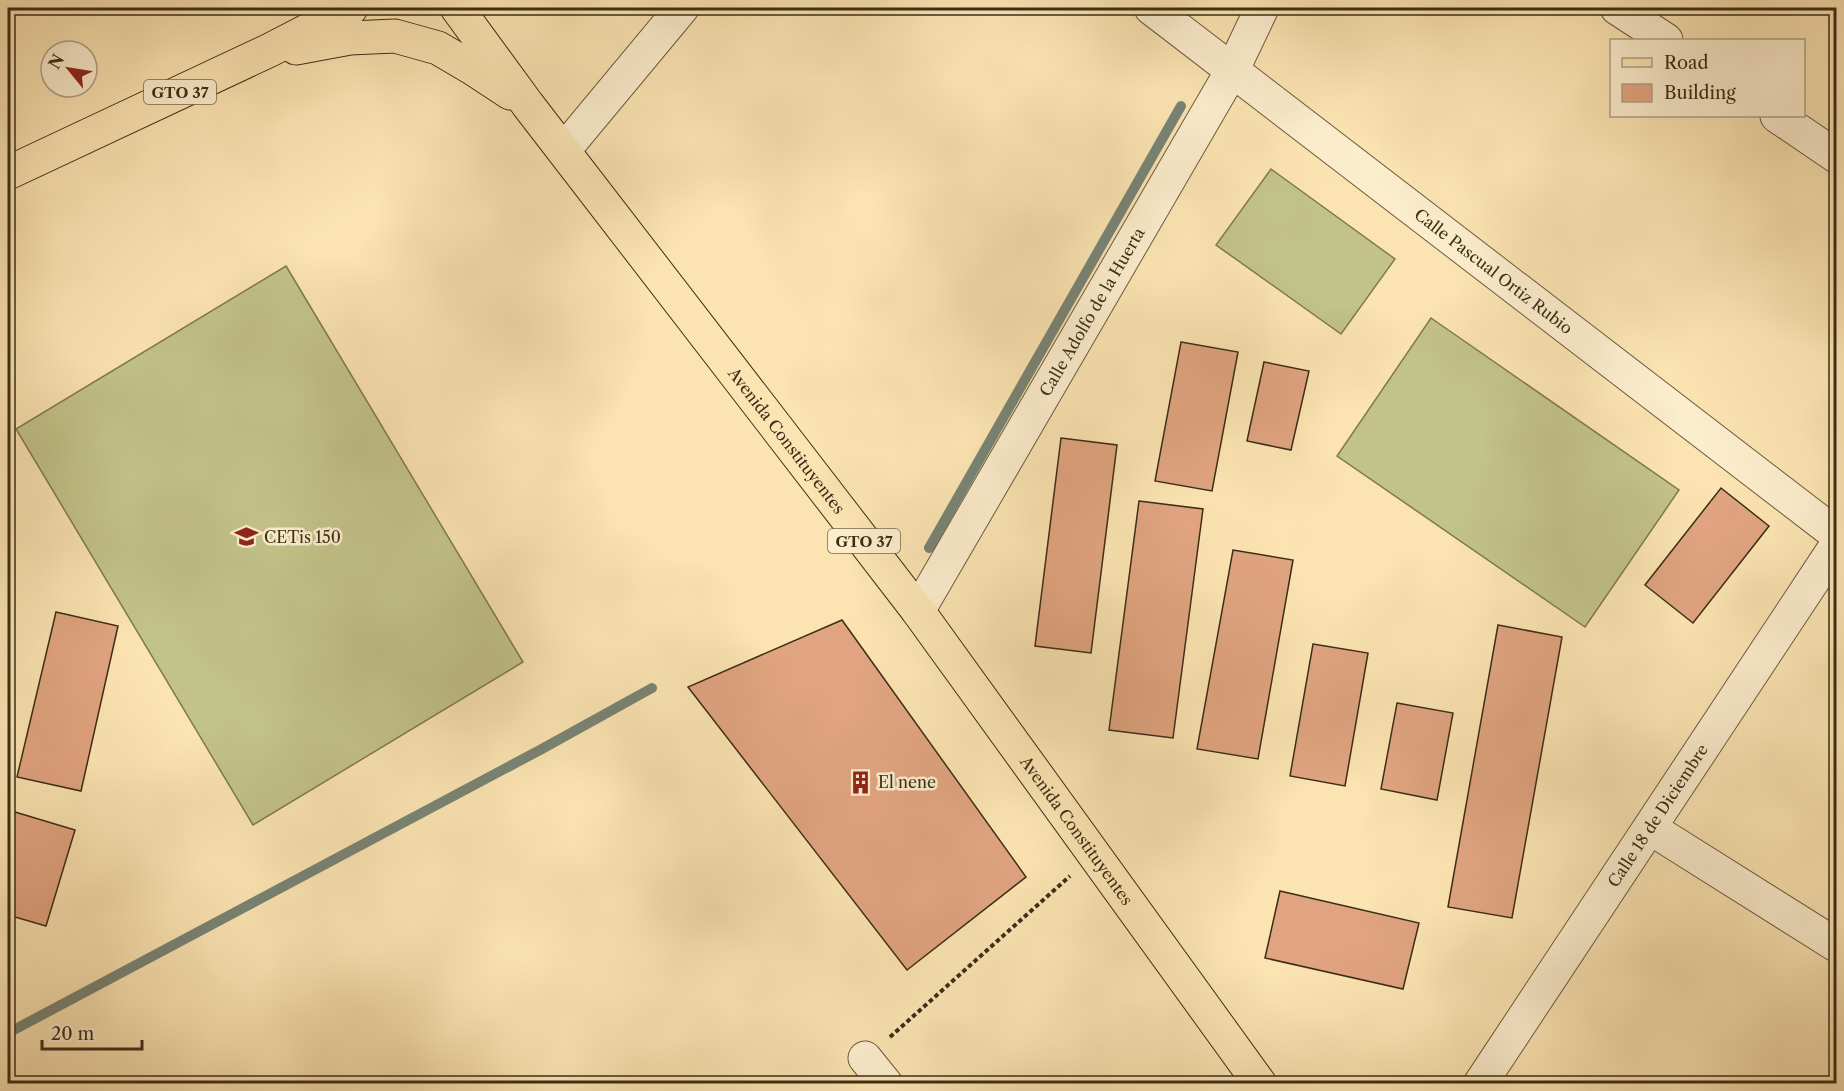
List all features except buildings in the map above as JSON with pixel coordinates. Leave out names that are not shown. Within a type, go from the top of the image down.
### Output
[{"type":"main road","points":[[270,50],[298,8]]},
{"type":"main road","name":"GTO 37","points":[[8,173],[270,50],[351,8]]},
{"type":"main road","name":"Avenida Constituyentes","points":[[457,8],[528,105],[918,611],[1260,1083]]},
{"type":"main road","points":[[270,50],[350,38],[395,36],[438,48],[528,105]]},
{"type":"street","points":[[564,150],[682,8]]},
{"type":"street","name":"Calle Pascual Ortiz Rubio","points":[[1152,8],[1836,534]]},
{"type":"street","name":"Calle Adolfo de la Huerta","points":[[918,611],[1233,69],[1262,8]]},
{"type":"street","points":[[1617,8],[1664,39]]},
{"type":"street","points":[[1778,117],[1836,156]]},
{"type":"street","name":"Calle 18 de Diciembre","points":[[1480,1083],[1836,546]]},
{"type":"street","points":[[1650,828],[1836,945]]},
{"type":"street","points":[[865,1058],[886,1083]]},
{"type":"path","points":[[865,1058],[1094,854]]},
{"type":"green space","points":[[1271,169],[1395,259],[1341,334],[1216,245]]},
{"type":"green space","points":[[286,266],[523,662],[253,825],[16,429]]},
{"type":"green space","points":[[1431,318],[1679,490],[1585,627],[1337,456]]},
{"type":"waterway","points":[[929,548],[1181,106]]},
{"type":"waterway","points":[[8,1033],[652,688]]},
{"type":"place","name":"CETis 150","points":[[246,537]]},
{"type":"place","name":"El nene","points":[[860,782]]}]
